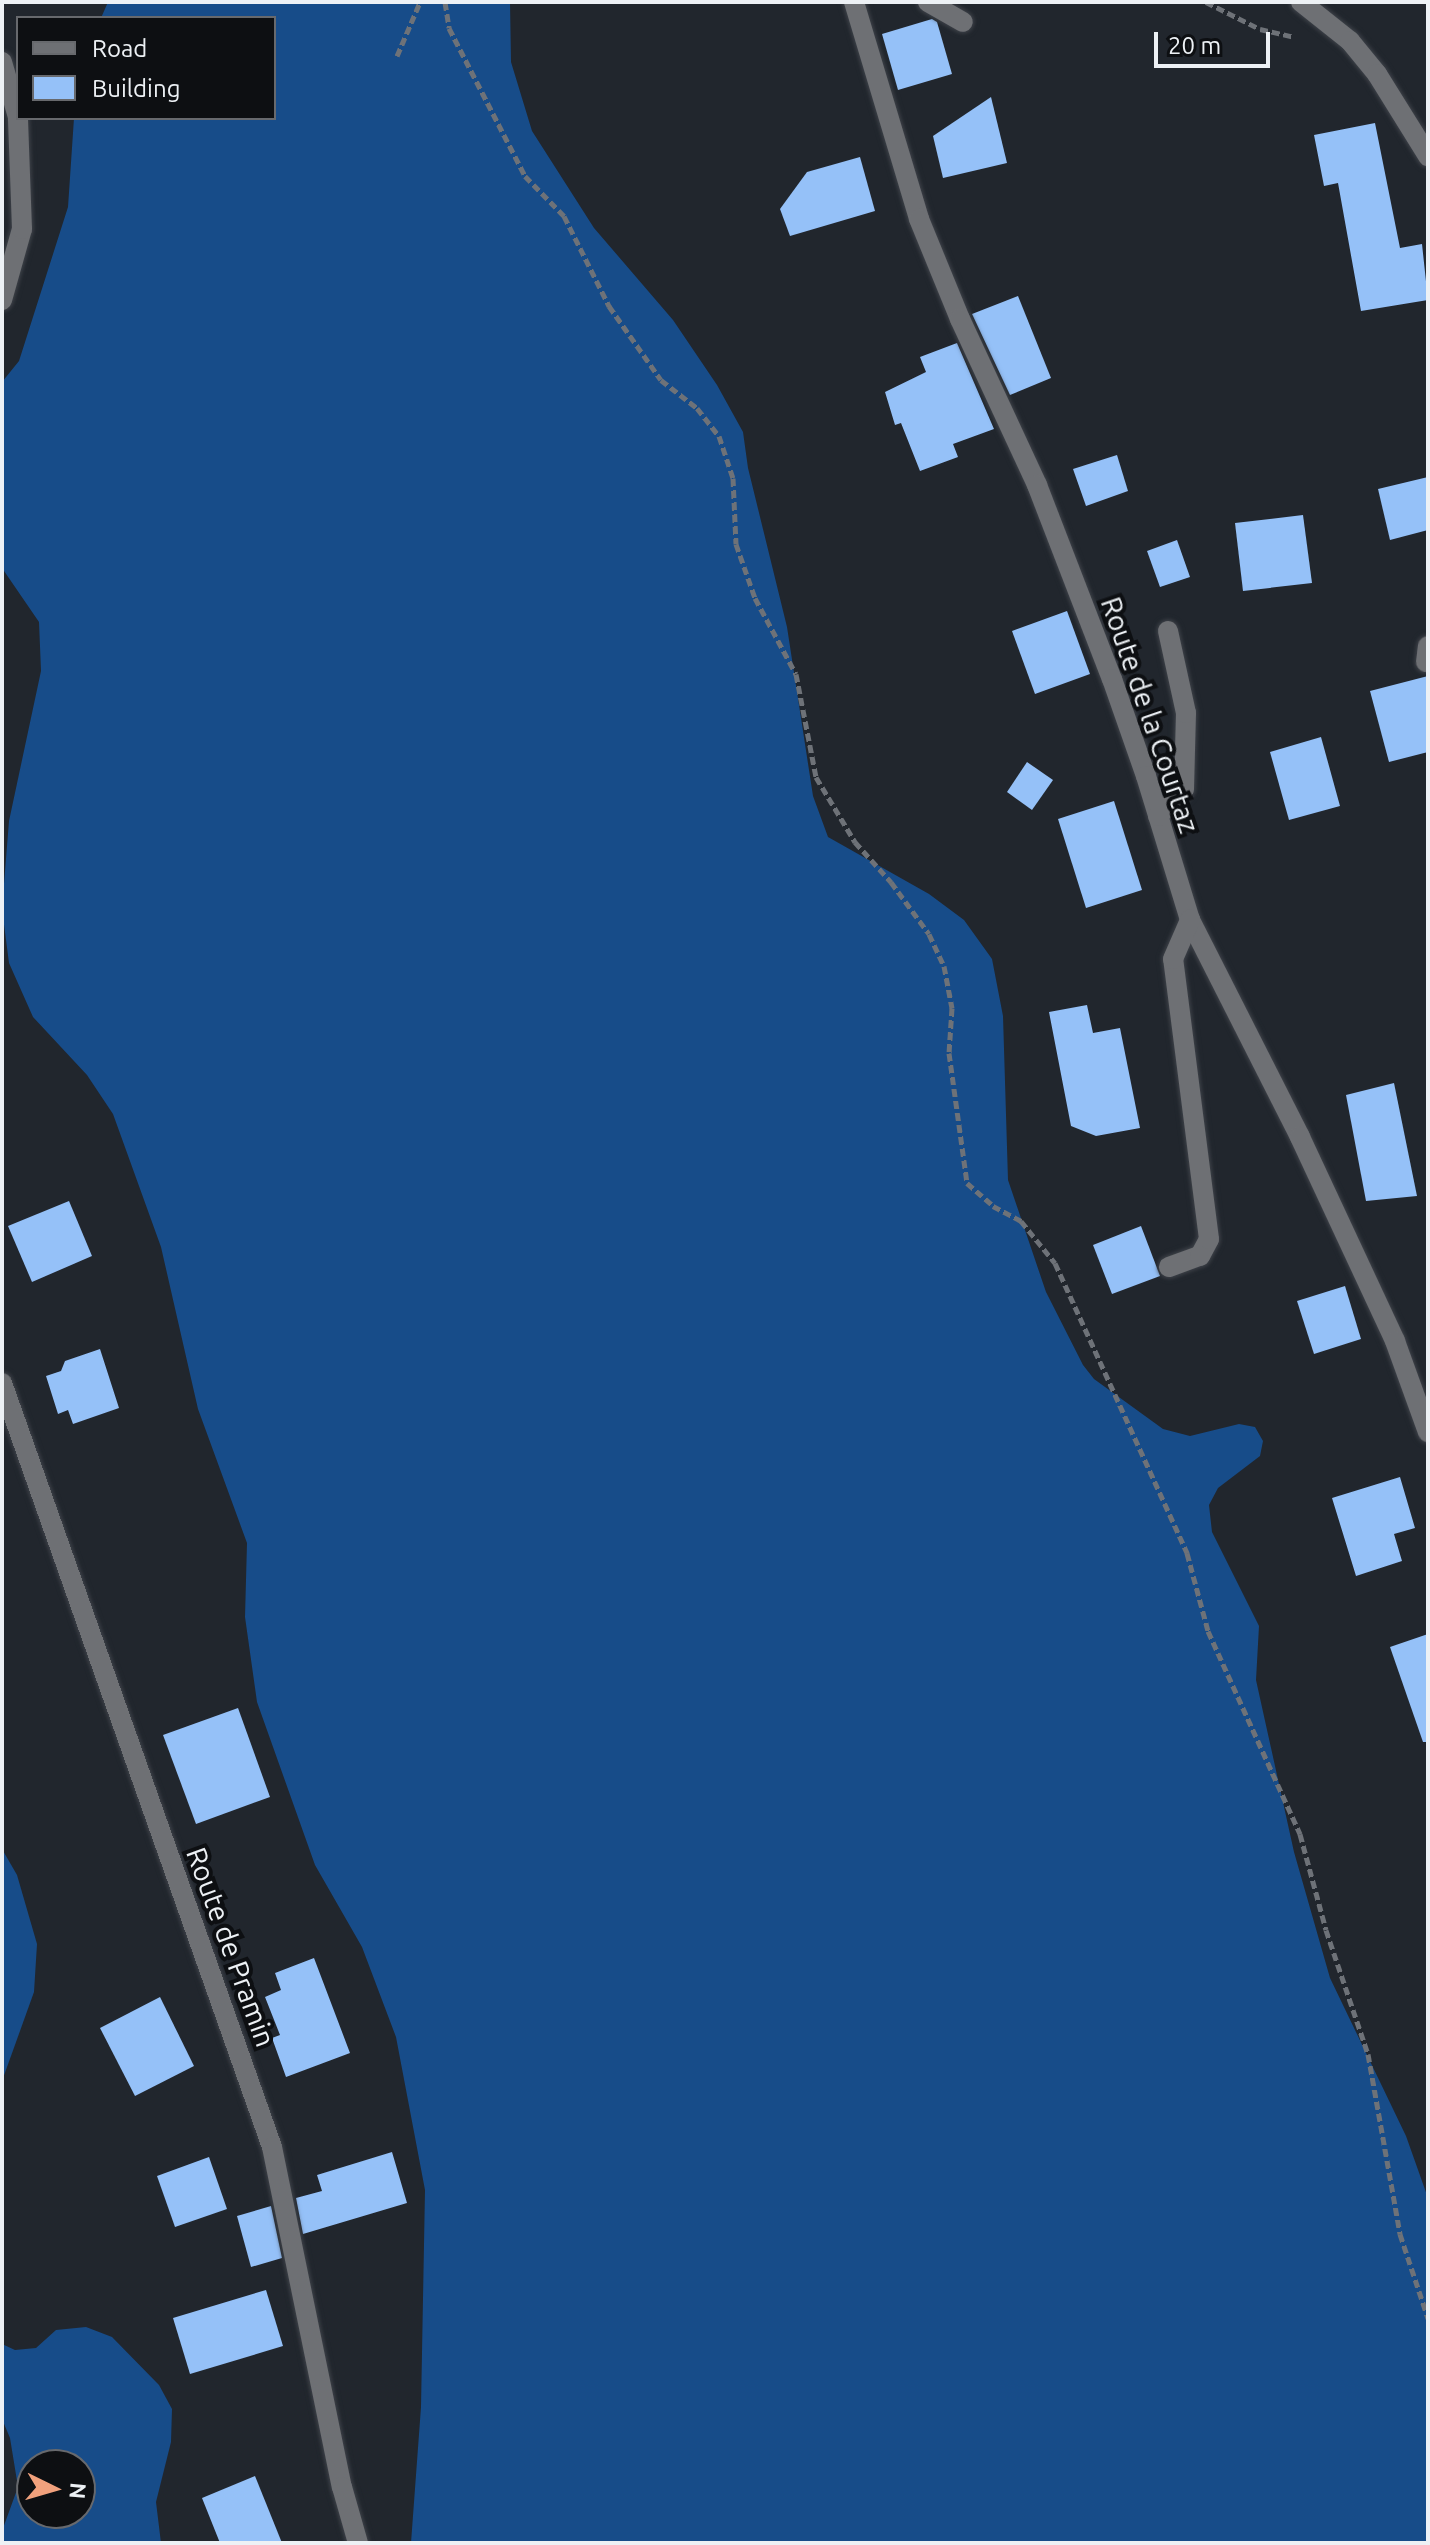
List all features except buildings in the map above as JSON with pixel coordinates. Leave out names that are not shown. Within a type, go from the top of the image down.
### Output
[{"type":"street","name":"Route de la Courtaz","points":[[854,2],[919,219],[960,319],[1037,485],[1112,679],[1190,920],[1300,1137],[1395,1341],[1428,1432]]},
{"type":"street","points":[[928,2],[963,22]]},
{"type":"street","points":[[1301,2],[1350,41],[1377,74],[1428,156]]},
{"type":"street","points":[[2,62],[16,111]]},
{"type":"street","points":[[2,300],[22,229],[18,120]]},
{"type":"street","points":[[1158,816],[1184,789],[1186,713],[1168,631]]},
{"type":"street","points":[[1169,1267],[1200,1256],[1209,1239],[1173,959],[1190,920]]},
{"type":"street","name":"Route de Pramin","points":[[2,1383],[272,2147],[342,2487],[358,2543]]},
{"type":"path","points":[[397,56],[420,2]]},
{"type":"path","points":[[445,2],[449,28],[525,176],[564,216],[609,306],[661,380],[697,408],[719,436],[733,478],[736,544],[755,598],[796,674],[816,777],[855,842],[891,882],[929,934],[944,966],[952,1008],[949,1053],[967,1183],[993,1206],[1021,1221],[1055,1263],[1187,1553],[1208,1631],[1300,1834],[1326,1930],[1368,2054],[1400,2234],[1428,2318]]},
{"type":"path","points":[[1206,2],[1260,29],[1301,39]]},
{"type":"shaded area","points":[[108,2],[510,2],[511,62],[532,131],[594,228],[673,320],[717,385],[743,432],[748,468],[787,627],[813,796],[828,837],[929,894],[964,920],[992,959],[1003,1016],[1008,1180],[1046,1292],[1083,1365],[1094,1379],[1163,1429],[1190,1436],[1239,1424],[1255,1427],[1263,1441],[1260,1456],[1218,1488],[1209,1505],[1212,1532],[1259,1626],[1256,1680],[1294,1852],[1330,1978],[1406,2136],[1428,2198],[1428,2543],[411,2543],[421,2407],[425,2190],[396,2037],[362,1947],[315,1865],[257,1702],[245,1617],[247,1543],[198,1409],[161,1247],[113,1114],[87,1075],[33,1017],[9,963],[2,909],[9,821],[41,671],[39,622],[2,568],[2,382],[19,361],[68,207],[74,120],[276,120],[276,16],[102,16]]},
{"type":"shaded area","points":[[2,1849],[17,1875],[37,1944],[34,1992],[2,2081]]},
{"type":"shaded area","points":[[86,2327],[112,2337],[159,2385],[172,2409],[171,2442],[156,2502],[161,2543],[2,2543],[2,2531],[16,2492],[16,2529],[96,2529],[96,2449],[16,2449],[16,2475],[10,2438],[2,2419],[2,2344],[15,2350],[36,2348],[56,2330]]}]
